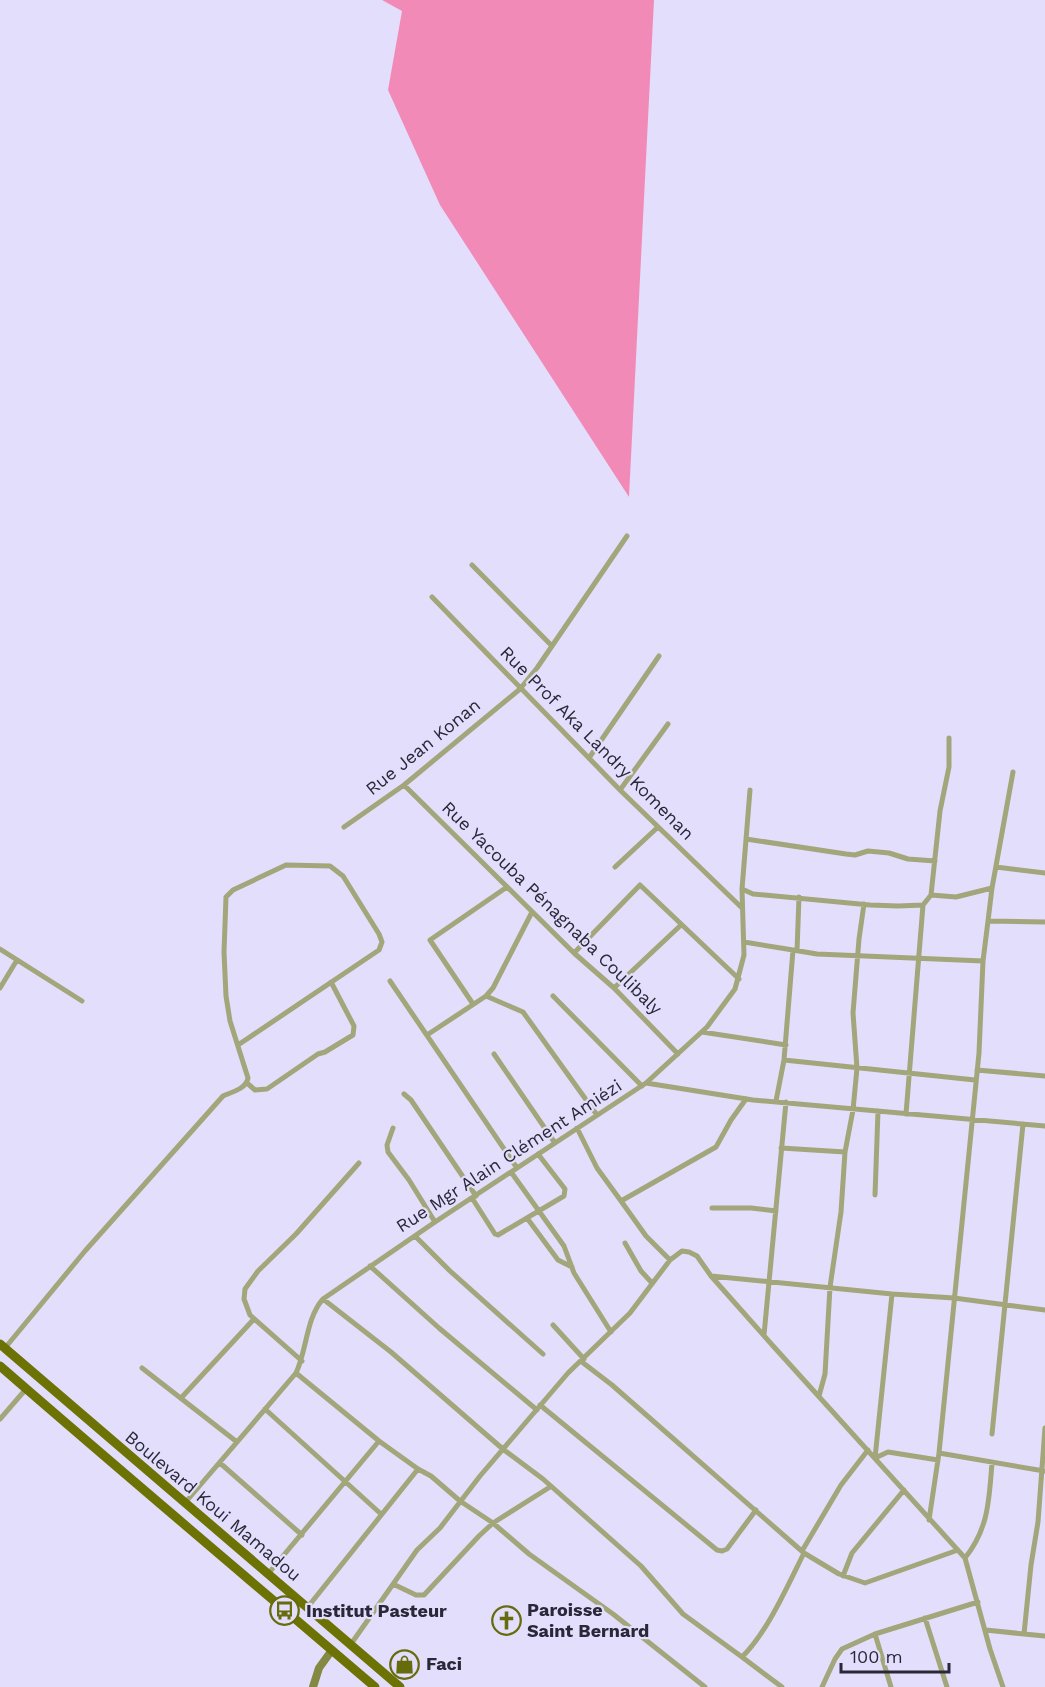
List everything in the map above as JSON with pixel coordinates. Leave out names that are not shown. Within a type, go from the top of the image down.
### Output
[{"type":"main road","name":"Boulevard Koui Mamadou","points":[[2,1346],[400,1687]]},
{"type":"main road","name":"Boulevard Koui Mamadou","points":[[0,1366],[375,1687]]},
{"type":"street","name":"Rue Jean Konan","points":[[344,827],[404,785],[520,689],[537,668],[627,536]]},
{"type":"street","points":[[472,565],[552,646]]},
{"type":"street","name":"Rue Prof Aka Landry Komenan","points":[[432,597],[620,790],[742,908]]},
{"type":"street","points":[[589,758],[659,656]]},
{"type":"street","points":[[620,790],[669,724]]},
{"type":"street","points":[[906,1114],[923,905],[931,895],[940,811],[949,767],[949,738]]},
{"type":"street","points":[[929,1520],[939,1453],[977,1070],[983,961],[992,888],[1013,772]]},
{"type":"street","name":"Rue Yacouba Pénagnaba Coulibaly","points":[[404,785],[574,953],[614,988],[678,1054]]},
{"type":"street","name":"Rue Mgr Alain Clément Amiézi","points":[[323,1299],[435,1222],[644,1085],[702,1032],[724,1007],[739,979],[744,955],[742,890],[750,790]]},
{"type":"street","points":[[615,867],[658,827]]},
{"type":"street","points":[[746,839],[846,854],[855,855],[868,851],[889,853],[908,859],[934,861]]},
{"type":"street","points":[[238,1045],[331,982],[379,950],[382,942],[337,870],[330,866],[286,865],[229,893],[224,901],[224,975],[230,1021],[248,1083],[255,1090],[267,1089],[318,1054],[353,1035],[354,1026],[331,982]]},
{"type":"street","points":[[996,867],[1045,873]]},
{"type":"street","points":[[574,953],[640,885],[739,979]]},
{"type":"street","points":[[473,1004],[430,940],[507,887]]},
{"type":"street","points":[[931,895],[956,897],[992,888]]},
{"type":"street","points":[[742,890],[753,894],[864,904],[923,905]]},
{"type":"street","points":[[776,1101],[786,1045],[799,897]]},
{"type":"street","points":[[819,1396],[825,1374],[830,1287],[857,1068],[853,1013],[864,904]]},
{"type":"street","points":[[427,1035],[486,996],[493,988],[532,912]]},
{"type":"street","points":[[988,921],[1045,922]]},
{"type":"street","points":[[614,988],[681,925]]},
{"type":"street","points":[[744,942],[817,954],[983,961]]},
{"type":"street","points":[[0,949],[82,1001]]},
{"type":"street","points":[[0,988],[17,960]]},
{"type":"street","points":[[390,981],[517,1168]]},
{"type":"street","points":[[486,996],[522,1012],[597,1115]]},
{"type":"street","points":[[553,996],[644,1085],[853,1110],[1045,1126]]},
{"type":"street","points":[[702,1032],[786,1045]]},
{"type":"street","points":[[494,1054],[555,1143]]},
{"type":"street","points":[[784,1059],[975,1080]]},
{"type":"street","points":[[977,1070],[1045,1076]]},
{"type":"street","points":[[2,1346],[222,1096],[248,1083]]},
{"type":"street","points":[[404,1094],[411,1100],[474,1197],[495,1234],[502,1233],[565,1194],[565,1190],[538,1154]]},
{"type":"street","points":[[621,1201],[716,1147],[746,1099]]},
{"type":"street","points":[[764,1335],[786,1102]]},
{"type":"street","points":[[875,1195],[878,1111]]},
{"type":"street","points":[[992,1434],[1023,1124]]},
{"type":"street","points":[[393,1128],[387,1145],[388,1152],[409,1180],[435,1222]]},
{"type":"street","points":[[577,1128],[597,1168],[646,1236],[670,1260]]},
{"type":"street","points":[[781,1148],[845,1152]]},
{"type":"street","points":[[302,1361],[254,1319],[246,1308],[244,1299],[246,1288],[258,1271],[296,1234],[360,1162]]},
{"type":"street","points":[[511,1172],[564,1246],[574,1273],[612,1332]]},
{"type":"street","points":[[711,1208],[776,1210]]},
{"type":"street","points":[[527,1218],[558,1260],[572,1267]]},
{"type":"street","points":[[414,1236],[543,1354]]},
{"type":"street","points":[[625,1243],[640,1271],[652,1283]]},
{"type":"street","points":[[351,1644],[417,1550],[440,1528],[568,1373],[630,1313],[670,1260],[682,1251],[697,1256],[711,1276],[965,1558],[1003,1687]]},
{"type":"street","points":[[370,1266],[439,1328],[717,1550],[727,1549],[756,1510]]},
{"type":"street","points":[[711,1276],[954,1298],[1045,1310]]},
{"type":"street","points":[[876,1458],[892,1294]]},
{"type":"street","points":[[184,1504],[296,1373],[302,1361],[315,1308],[323,1299],[385,1347],[504,1450],[543,1479],[588,1518],[641,1566],[683,1614],[782,1687]]},
{"type":"street","points":[[181,1398],[254,1319]]},
{"type":"street","points":[[553,1324],[583,1360],[803,1552],[843,1576],[865,1583],[958,1551]]},
{"type":"street","points":[[142,1368],[237,1442]]},
{"type":"street","points":[[296,1373],[379,1440],[431,1476],[460,1501],[613,1614],[705,1687]]},
{"type":"street","points":[[0,1419],[26,1389]]},
{"type":"street","points":[[265,1409],[381,1514]]},
{"type":"street","points":[[1024,1634],[1038,1522],[1045,1428]]},
{"type":"street","points":[[268,1574],[379,1440]]},
{"type":"street","points":[[742,1658],[762,1632],[841,1485],[868,1450]]},
{"type":"street","points":[[876,1458],[888,1452],[938,1460]]},
{"type":"street","points":[[939,1453],[1043,1471]]},
{"type":"street","points":[[220,1462],[302,1535]]},
{"type":"street","points":[[965,1558],[976,1544],[982,1530],[988,1507],[992,1462]]},
{"type":"street","points":[[307,1608],[418,1469]]},
{"type":"street","points":[[393,1584],[416,1595],[424,1595],[478,1536],[550,1487]]},
{"type":"street","points":[[843,1576],[852,1553],[904,1490]]},
{"type":"street","points":[[1038,1522],[1045,1523]]},
{"type":"street","points":[[822,1687],[842,1649],[875,1634],[978,1602]]},
{"type":"street","points":[[925,1618],[947,1687]]},
{"type":"street","points":[[986,1630],[1045,1636]]},
{"type":"street","points":[[875,1634],[891,1687]]},
{"type":"street","points":[[313,1687],[320,1668],[332,1650]]},
{"type":"shaded area","points":[[382,0],[654,0],[629,497],[440,205],[388,90],[402,11]]},
{"type":"place","name":"Institut Pasteur","points":[[285,1611]]},
{"type":"place","name":"Paroisse Saint Bernard","points":[[506,1620]]},
{"type":"place","name":"Faci","points":[[405,1664]]}]
